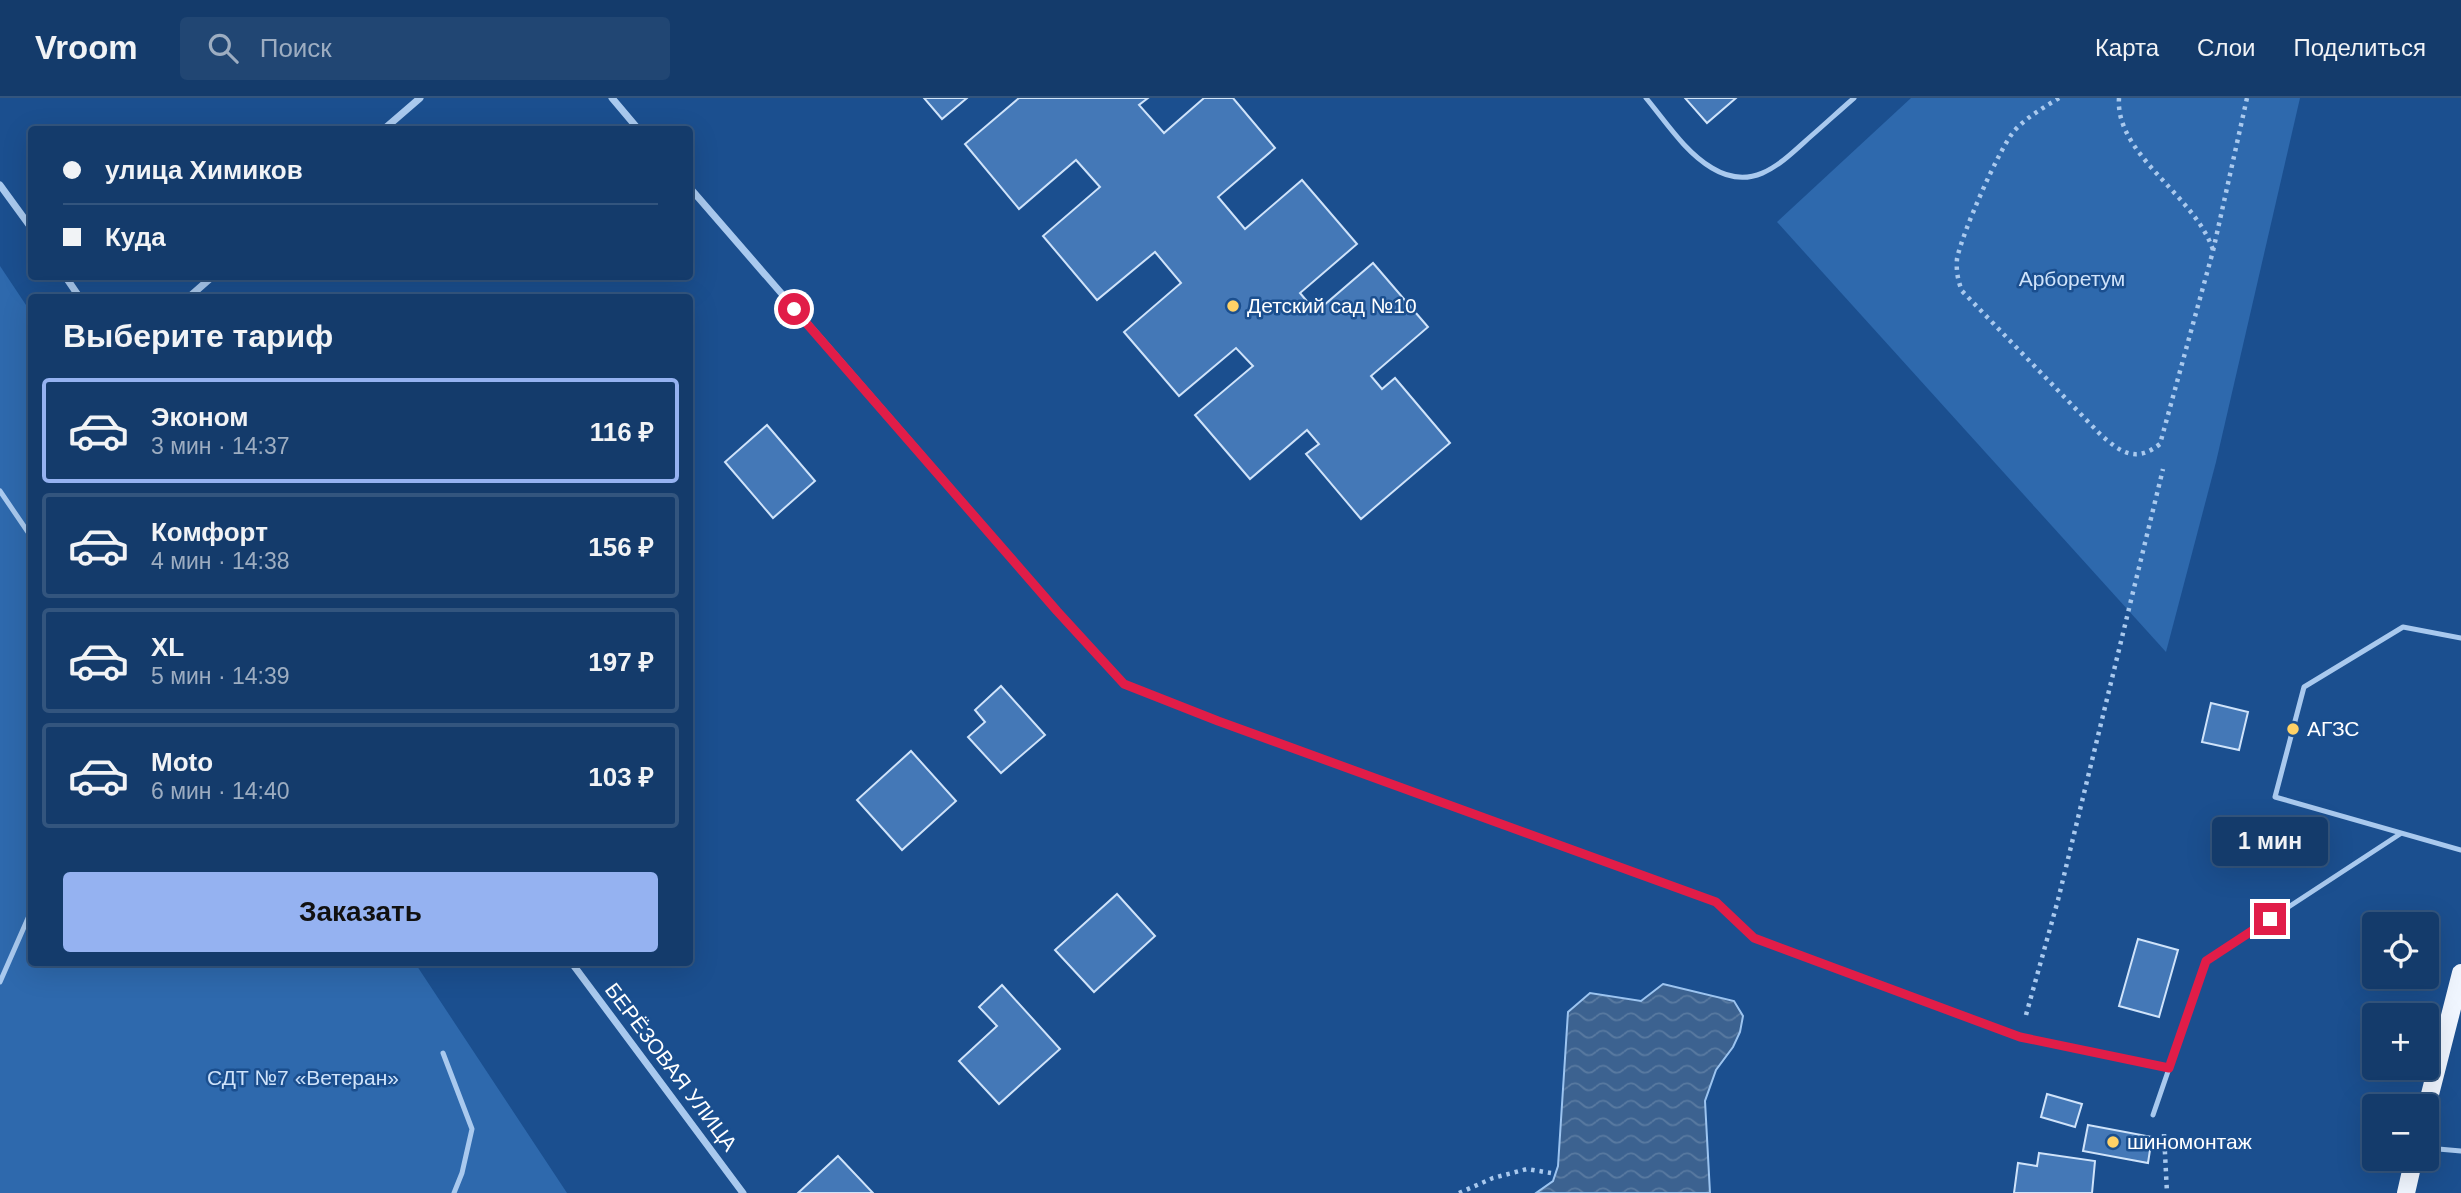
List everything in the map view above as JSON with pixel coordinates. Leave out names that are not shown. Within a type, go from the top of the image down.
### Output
[{"type":"main road","points":[[2430,1094],[2461,973]]},
{"type":"main road","points":[[2406,1193],[2411,1171]]},
{"type":"street","points":[[388,126],[420,98]]},
{"type":"street","points":[[612,98],[636,126]]},
{"type":"street","points":[[0,185],[28,224]]},
{"type":"street","points":[[693,191],[1057,611],[1124,684],[1218,721],[1716,902],[1754,938],[2020,1037]]},
{"type":"street","points":[[193,294],[208,280]]},
{"type":"street","name":"БЕРЁЗОВАЯ УЛИЦА","points":[[574,966],[743,1193]]},
{"type":"lane","points":[[1646,98],[1699,158],[1722,173],[1744,177],[1755,176],[1781,164],[1854,98]]},
{"type":"lane","points":[[0,491],[28,532]]},
{"type":"lane","points":[[2461,638],[2403,627],[2304,687],[2275,797],[2461,850]]},
{"type":"lane","points":[[2153,1115],[2206,961],[2400,834]]},
{"type":"lane","points":[[0,982],[28,918]]},
{"type":"lane","points":[[2020,1037],[2169,1068]]},
{"type":"lane","points":[[443,1053],[472,1129],[462,1173],[454,1193]]},
{"type":"lane","points":[[2439,1149],[2461,1151]]},
{"type":"path","points":[[2059,98],[2032,115],[2004,146],[1969,223],[1957,259],[1957,278],[1962,291],[2082,415],[2113,446],[2128,454],[2149,453],[2160,443],[2213,251],[2247,98]]},
{"type":"path","points":[[2119,98],[2118,110],[2122,126],[2133,145],[2207,232],[2213,251]]},
{"type":"path","points":[[2020,1037],[2058,900],[2163,469]]},
{"type":"path","points":[[2153,1115],[2164,1134],[2167,1193]]},
{"type":"path","points":[[1458,1193],[1493,1178],[1527,1169],[1551,1172]]},
{"type":"green space","name":"Арборетум","points":[[1911,98],[2300,98],[2216,462],[2166,652],[1777,222]]},
{"type":"green space","name":"СДТ №7 «Ветеран»","points":[[0,266],[28,308],[28,966],[417,966],[567,1193],[0,1193]]},
{"type":"water","points":[[1663,984],[1734,1001],[1743,1016],[1740,1032],[1716,1070],[1705,1101],[1710,1193],[1536,1193],[1553,1181],[1558,1166],[1568,1012],[1590,993],[1641,1001]]},
{"type":"building","points":[[924,98],[967,98],[942,119]]},
{"type":"building","name":"Детский сад №10","points":[[1019,98],[1148,98],[1139,105],[1164,133],[1204,98],[1233,98],[1275,148],[1218,197],[1245,229],[1302,180],[1357,244],[1300,293],[1316,312],[1373,263],[1428,327],[1371,376],[1382,389],[1395,378],[1450,443],[1361,519],[1306,454],[1319,444],[1307,430],[1250,479],[1195,415],[1253,366],[1236,348],[1179,396],[1124,332],[1181,283],[1155,252],[1097,300],[1043,236],[1100,187],[1076,160],[1019,209],[965,144]]},
{"type":"building","points":[[1685,98],[1736,98],[1707,123]]},
{"type":"building","points":[[767,425],[815,481],[773,518],[725,462]]},
{"type":"building","points":[[1001,686],[1045,735],[1001,773],[968,737],[985,722],[975,710]]},
{"type":"building","points":[[2211,703],[2248,712],[2239,750],[2202,742]]},
{"type":"building","points":[[911,751],[956,801],[902,850],[857,800]]},
{"type":"building","points":[[1117,894],[1155,936],[1094,992],[1055,950]]},
{"type":"building","points":[[2138,939],[2178,950],[2159,1017],[2119,1006]]},
{"type":"building","points":[[1002,985],[1060,1049],[999,1104],[959,1061],[997,1026],[979,1007]]},
{"type":"building","points":[[2047,1094],[2082,1104],[2075,1127],[2041,1117]]},
{"type":"building","points":[[2088,1125],[2152,1137],[2148,1163],[2083,1151]]},
{"type":"building","points":[[2039,1153],[2095,1161],[2092,1193],[2014,1193],[2018,1163],[2037,1166]]},
{"type":"building","points":[[838,1156],[873,1193],[798,1193]]},
{"type":"place","name":"Детский сад №10","points":[[1233,306]]},
{"type":"place","name":"АГЗС","points":[[2293,729]]},
{"type":"place","name":"шиномонтаж","points":[[2113,1142]]},
{"type":"route","points":[[794,309],[1124,684],[1218,721],[1716,902],[1754,938],[2020,1037],[2169,1068],[2206,961],[2270,919]]}]
